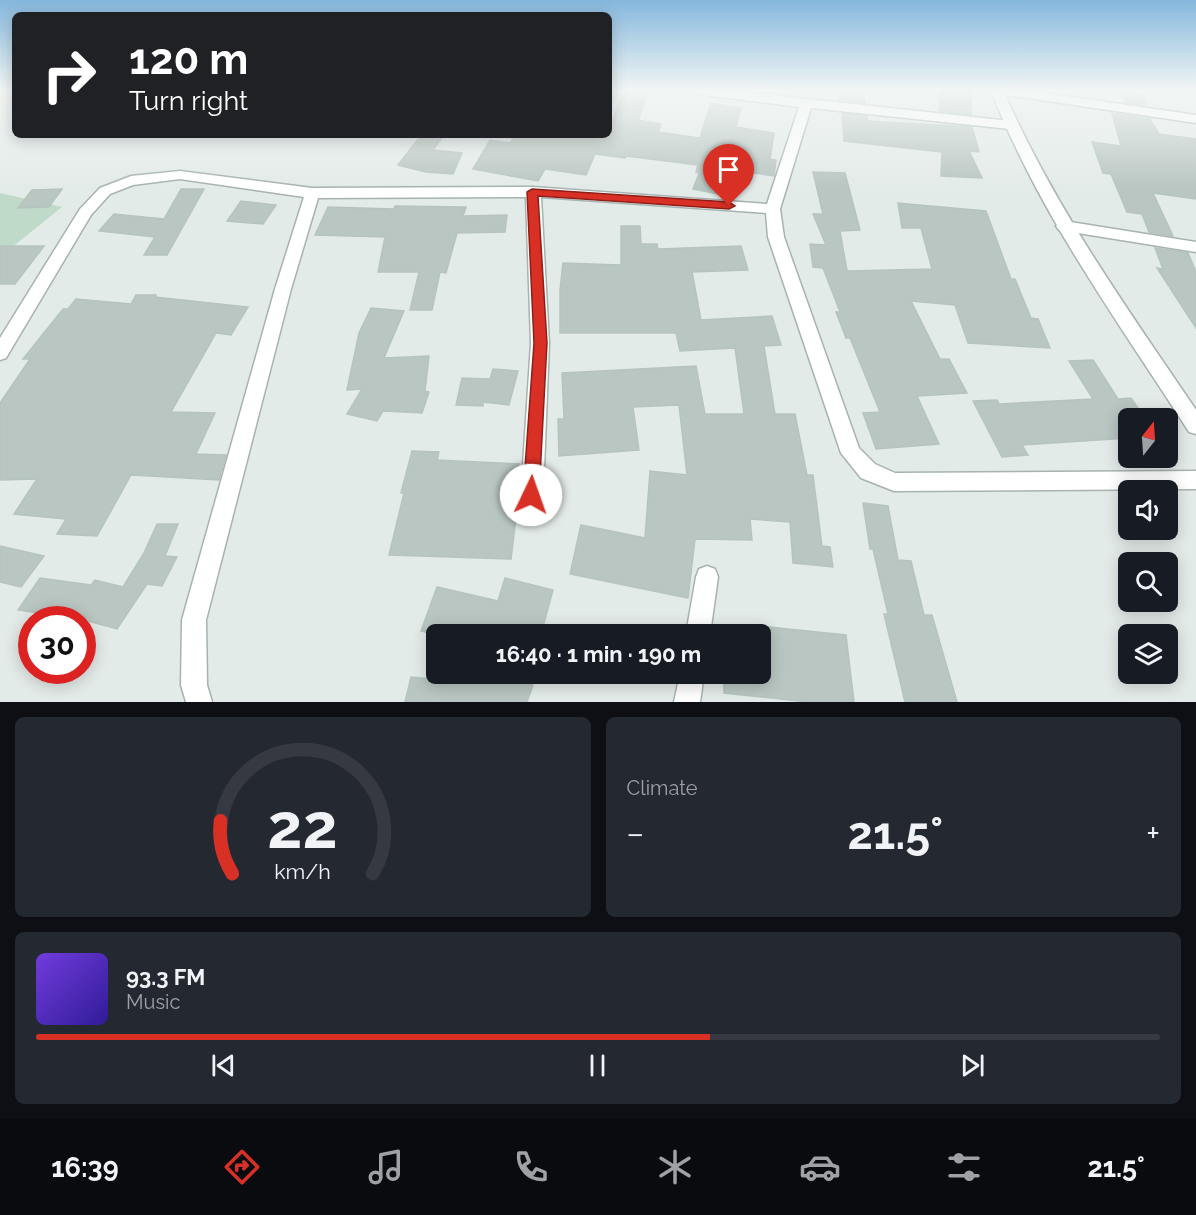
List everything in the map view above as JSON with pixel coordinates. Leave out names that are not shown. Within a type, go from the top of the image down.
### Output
[{"type":"street","points":[[800,123],[773,209],[776,237],[851,453],[868,471],[894,482],[1196,480]]},
{"type":"street","points":[[997,123],[1010,124],[1064,226],[1196,426]]},
{"type":"street","points":[[0,353],[85,212],[105,191],[153,177],[180,175],[312,194],[532,192],[773,209]]},
{"type":"street","points":[[531,495],[540,343],[532,192]]},
{"type":"street","points":[[199,702],[194,685],[194,620],[283,289],[312,194]]},
{"type":"street","points":[[1064,226],[1196,247]]},
{"type":"street","points":[[700,624],[707,578]]},
{"type":"street","points":[[687,702],[690,684]]},
{"type":"green space","points":[[0,193],[62,207],[0,257]]},
{"type":"building","points":[[612,123],[654,123],[661,124],[658,132],[700,138],[705,123],[737,123],[736,127],[774,133],[770,159],[776,160],[774,176],[735,170],[727,196],[693,189],[699,173],[696,172],[698,165],[626,156],[625,158],[595,154],[586,175],[545,169],[538,181],[473,169],[490,140],[510,143],[513,138],[612,138]]},
{"type":"building","points":[[843,123],[899,123],[972,127],[979,152],[969,151],[982,178],[941,176],[942,152],[844,141]]},
{"type":"building","points":[[1115,123],[1152,123],[1159,134],[1196,139],[1196,199],[1153,193],[1173,236],[1149,232],[1142,214],[1127,212],[1111,174],[1103,173],[1092,142],[1121,146]]},
{"type":"building","points":[[419,138],[442,138],[433,150],[462,153],[453,174],[426,172],[398,165]]},
{"type":"building","points":[[813,172],[845,173],[860,230],[840,231],[847,271],[932,269],[921,228],[902,228],[898,203],[986,211],[1011,279],[1015,279],[1031,318],[1038,319],[1050,348],[968,343],[955,305],[911,301],[940,359],[949,359],[967,393],[917,396],[939,444],[876,449],[863,413],[880,412],[850,338],[846,338],[836,312],[840,312],[823,268],[813,267],[810,244],[826,245],[813,214],[823,214]]},
{"type":"building","points":[[62,189],[49,207],[18,208],[32,190]]},
{"type":"building","points":[[181,189],[204,189],[167,255],[144,255],[155,237],[99,231],[114,214],[164,219]]},
{"type":"building","points":[[241,201],[276,205],[263,224],[227,221]]},
{"type":"building","points":[[395,206],[466,207],[463,216],[507,215],[505,232],[457,233],[446,273],[440,272],[432,310],[410,310],[419,272],[378,272],[385,237],[315,235],[328,207],[394,209]]},
{"type":"building","points":[[621,226],[640,226],[641,244],[657,244],[658,249],[741,246],[748,270],[692,272],[701,320],[772,316],[781,345],[764,346],[775,414],[795,414],[807,475],[813,475],[822,546],[830,547],[833,567],[793,563],[790,522],[750,519],[752,540],[695,539],[688,598],[570,574],[581,525],[645,538],[650,471],[687,475],[679,405],[633,407],[639,450],[559,456],[558,419],[564,419],[562,373],[696,366],[705,414],[744,414],[735,348],[680,351],[676,333],[560,333],[560,290],[563,263],[621,265]]},
{"type":"building","points":[[0,246],[44,246],[15,284],[0,284]]},
{"type":"building","points":[[1155,248],[1188,253],[1196,272],[1196,328],[1157,268],[1163,269]]},
{"type":"building","points":[[136,295],[156,295],[155,297],[248,307],[231,335],[216,333],[171,412],[215,413],[196,454],[226,455],[219,480],[131,475],[97,536],[57,534],[66,519],[14,514],[37,479],[0,480],[0,403],[30,359],[23,359],[63,309],[68,309],[76,299],[131,304]]},
{"type":"building","points":[[371,308],[404,311],[384,358],[429,356],[425,391],[429,392],[422,413],[383,411],[377,421],[347,414],[362,389],[347,390],[359,333]]},
{"type":"building","points":[[1093,360],[1118,399],[1131,398],[1138,408],[1118,408],[1118,439],[1022,445],[1028,455],[1002,457],[973,401],[997,400],[999,404],[1093,399],[1069,361]]},
{"type":"building","points":[[493,369],[518,371],[509,405],[483,402],[483,406],[456,405],[462,378],[490,379]]},
{"type":"building","points":[[412,451],[439,452],[437,460],[519,464],[513,510],[517,510],[511,559],[389,555]]},
{"type":"building","points":[[863,503],[888,506],[898,560],[911,561],[924,615],[932,615],[957,702],[905,702],[884,614],[888,614],[873,549],[870,549]]},
{"type":"building","points":[[157,524],[178,524],[165,556],[177,557],[162,586],[147,584],[117,629],[96,623],[96,606],[21,606],[40,578],[91,585],[95,580],[123,587],[144,553]]},
{"type":"building","points":[[0,546],[44,556],[21,587],[0,582]]},
{"type":"building","points":[[505,578],[553,590],[544,624],[426,624],[426,632],[421,631],[437,587],[498,601]]},
{"type":"building","points":[[771,627],[846,635],[854,702],[808,702],[724,693],[724,684],[771,684]]},
{"type":"building","points":[[411,677],[426,678],[426,684],[533,685],[527,702],[405,702]]},
{"type":"route","points":[[531,495],[540,343],[532,192],[729,206]]}]
